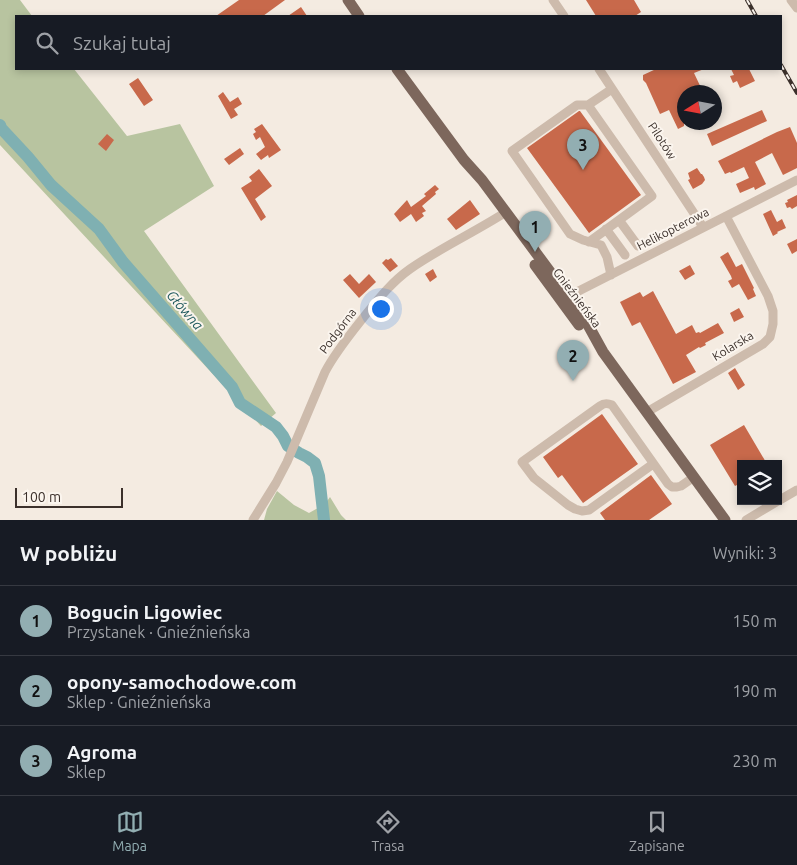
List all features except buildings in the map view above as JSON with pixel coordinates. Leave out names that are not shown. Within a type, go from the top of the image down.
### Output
[{"type":"main road","points":[[348,0],[358,15]]},
{"type":"main road","name":"Gnieźnieńska","points":[[398,70],[464,160],[482,180],[503,214],[564,298],[578,325],[602,352],[725,520]]},
{"type":"street","points":[[553,0],[563,15]]},
{"type":"street","points":[[791,0],[797,8]]},
{"type":"street","name":"Pilotów","points":[[600,70],[704,228]]},
{"type":"street","points":[[611,275],[607,257],[601,245],[570,234],[512,151],[577,105],[588,105],[612,89]]},
{"type":"street","points":[[588,105],[652,196],[589,242]]},
{"type":"street","name":"Helikopterowa","points":[[564,298],[797,180]]},
{"type":"street","name":"Podgórna","points":[[253,520],[288,462],[332,358],[357,325],[396,280],[410,269],[503,214]]},
{"type":"street","name":"Kolarska","points":[[647,412],[762,344],[770,337],[773,311],[768,296],[726,216]]},
{"type":"street","points":[[619,220],[638,246]]},
{"type":"street","points":[[606,229],[625,255]]},
{"type":"street","points":[[653,464],[589,510],[582,511],[568,505],[534,478],[522,462],[600,406],[608,403],[612,405],[668,484],[672,487],[681,486],[694,477]]},
{"type":"street","points":[[782,499],[797,490]]},
{"type":"street","points":[[746,520],[771,505]]},
{"type":"green space","points":[[0,0],[20,0],[31,15],[15,15],[15,70],[75,70],[127,136],[180,124],[214,186],[144,231],[276,413],[261,426],[0,145]]},
{"type":"green space","points":[[277,491],[294,505],[309,513],[325,504],[330,497],[346,520],[264,520],[267,509]]},
{"type":"waterway","name":"Główna","points":[[0,125],[51,185],[99,229],[123,262],[232,387],[240,403],[276,427],[288,446],[315,463],[319,476],[324,520]]},
{"type":"railway","points":[[747,0],[755,15]]},
{"type":"railway","points":[[782,67],[797,93]]},
{"type":"place","name":"Agroma","points":[[583,170]]},
{"type":"place","name":"Bogucin Ligowiec","points":[[535,252]]},
{"type":"place","name":"opony-samochodowe.com","points":[[573,381]]}]
